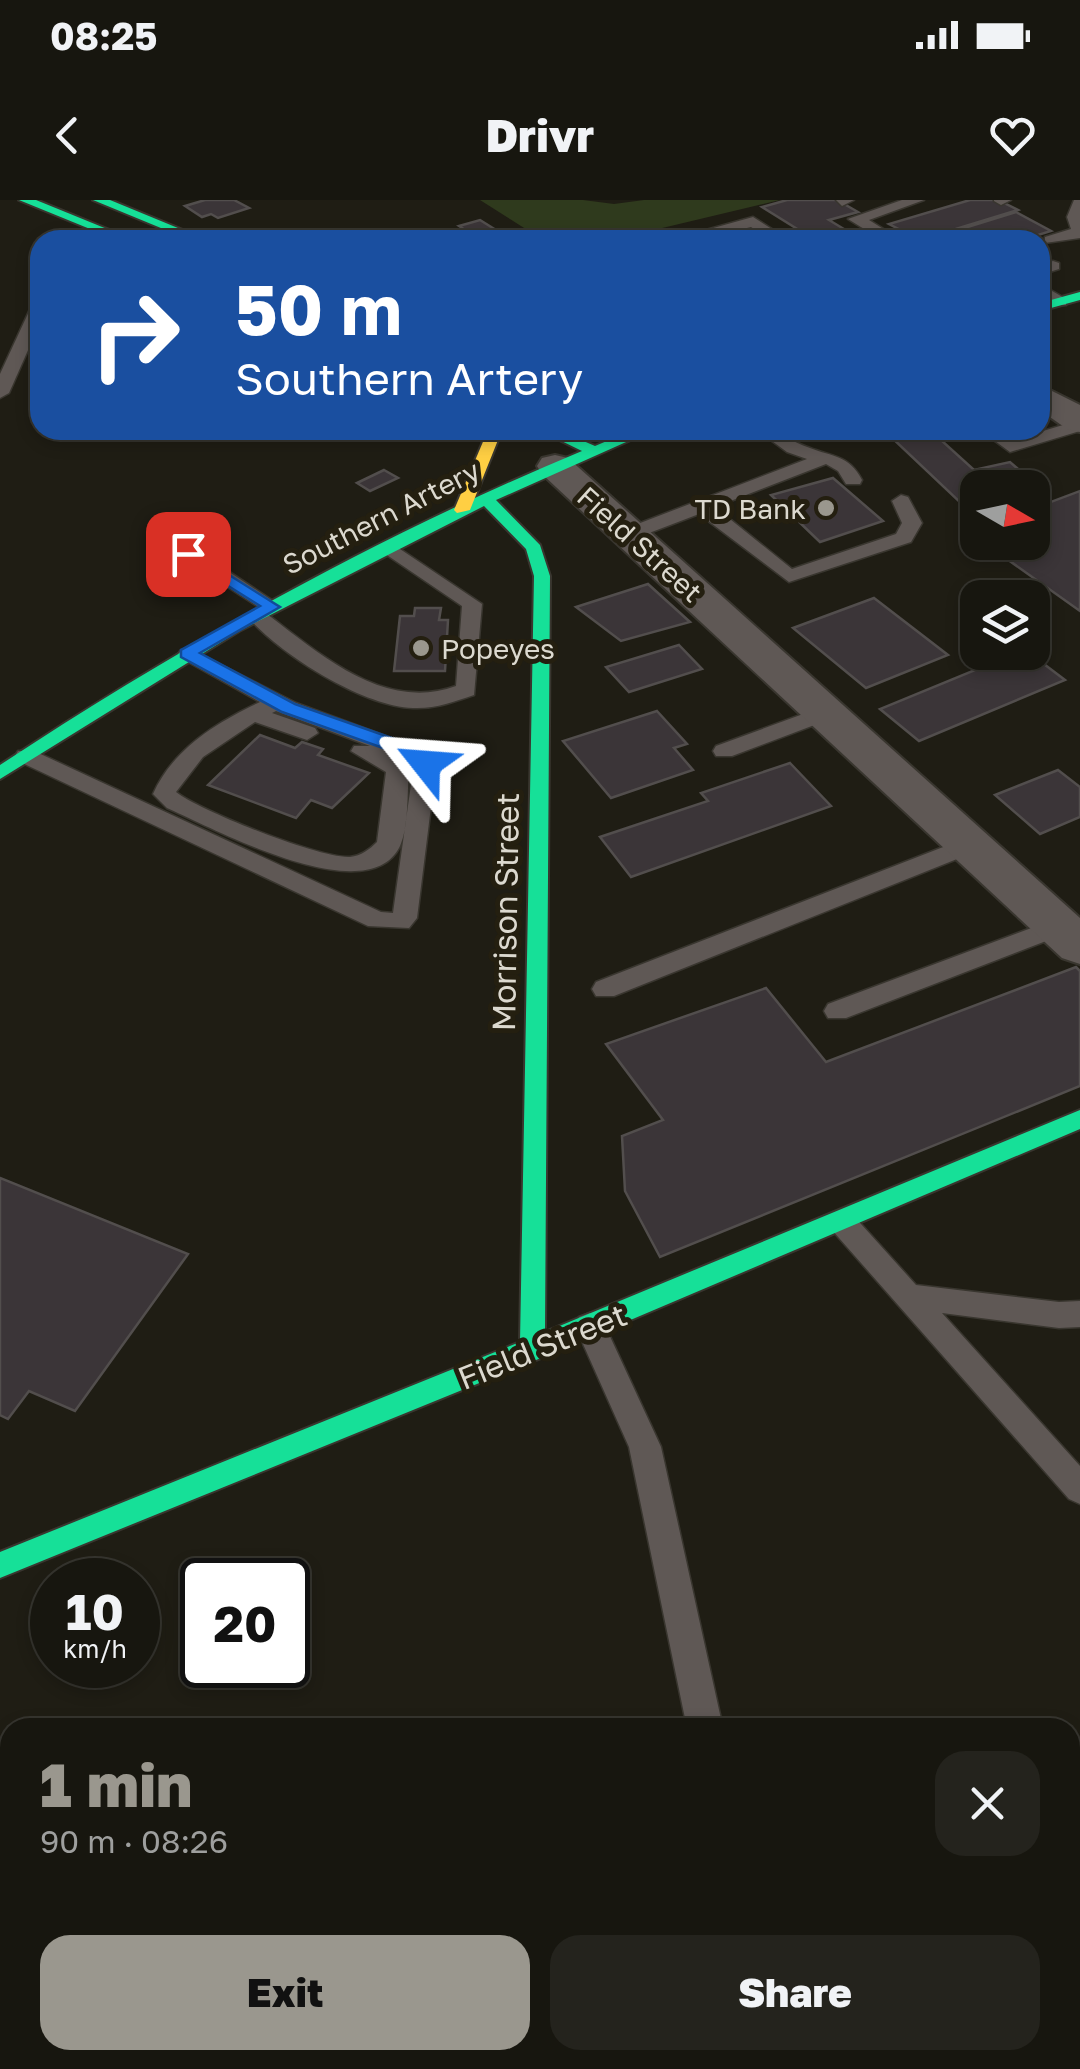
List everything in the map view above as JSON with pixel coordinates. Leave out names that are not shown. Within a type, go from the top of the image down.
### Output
[{"type":"street","points":[[25,200],[93,230]]},
{"type":"street","points":[[98,200],[175,230]]},
{"type":"street","points":[[1050,402],[1080,423]]},
{"type":"street","points":[[462,510],[491,440]]},
{"type":"street","name":"Southern Artery","points":[[8,765],[264,611],[462,510],[564,449],[602,440]]},
{"type":"street","name":"Field Street","points":[[564,449],[629,534],[1069,936]]},
{"type":"street","name":"Morrison Street","points":[[484,496],[534,548],[542,576],[532,1350]]},
{"type":"street","name":"Field Street","points":[[0,1565],[842,1222],[1080,1119]]},
{"type":"lane","points":[[881,230],[856,218],[916,200]]},
{"type":"lane","points":[[1050,240],[1076,240],[1074,217],[1080,202]]},
{"type":"lane","points":[[720,230],[753,222],[765,230]]},
{"type":"lane","points":[[0,392],[30,326]]},
{"type":"lane","points":[[1050,433],[1080,423]]},
{"type":"lane","points":[[782,440],[801,452],[829,457],[857,475]]},
{"type":"lane","points":[[1001,440],[1010,447],[1030,440]]},
{"type":"lane","points":[[629,534],[829,457]]},
{"type":"lane","points":[[704,507],[789,576],[904,538],[912,523],[897,507]]},
{"type":"lane","points":[[188,554],[264,611],[326,666],[339,658],[365,676],[396,685],[437,687],[450,682],[454,592],[388,547]]},
{"type":"lane","points":[[8,765],[143,810],[377,920],[400,922],[405,918],[426,759],[278,702],[188,654]]},
{"type":"lane","points":[[143,810],[164,794],[168,779],[221,732],[278,702]]},
{"type":"lane","points":[[724,751],[825,713]]},
{"type":"lane","points":[[164,794],[175,804],[318,860],[349,865],[385,850],[390,844],[398,778],[394,765],[250,714]]},
{"type":"lane","points":[[606,989],[969,845]]},
{"type":"lane","points":[[837,1011],[1069,936]]},
{"type":"lane","points":[[842,1222],[1080,1489]]},
{"type":"lane","points":[[908,1296],[1080,1314]]},
{"type":"lane","points":[[590,1326],[645,1447],[703,1718]]},
{"type":"green space","points":[[480,200],[583,200],[614,204],[644,200],[780,200],[654,230],[527,230]]},
{"type":"building","points":[[205,200],[234,200],[249,208],[218,218],[211,214],[202,217],[185,206]]},
{"type":"building","points":[[787,200],[837,200],[858,212],[829,220],[846,230],[799,230],[762,207]]},
{"type":"building","points":[[970,200],[998,200],[1018,210],[953,230],[901,230],[889,224]]},
{"type":"building","points":[[1016,212],[1049,230],[963,230]]},
{"type":"building","points":[[480,220],[496,230],[465,230],[459,226]]},
{"type":"building","points":[[894,440],[941,440],[974,470],[960,470],[960,502]]},
{"type":"building","points":[[1010,462],[1019,470],[974,470]]},
{"type":"building","points":[[384,470],[398,478],[370,491],[357,483]]},
{"type":"building","name":"TD Bank","points":[[833,478],[883,521],[820,542],[771,495]]},
{"type":"building","points":[[1080,491],[1080,611],[1050,590],[1050,580],[1036,580],[1008,560],[1050,560],[1050,502]]},
{"type":"building","points":[[648,584],[690,622],[621,641],[576,607]]},
{"type":"building","points":[[874,598],[948,655],[866,688],[793,628]]},
{"type":"building","name":"Popeyes","points":[[415,608],[441,608],[439,620],[448,620],[445,671],[394,671],[400,616],[414,616]]},
{"type":"building","points":[[679,645],[702,669],[629,692],[606,667]]},
{"type":"building","points":[[1050,669],[1065,680],[919,741],[880,709],[975,670]]},
{"type":"building","points":[[657,711],[687,744],[674,748],[693,770],[611,798],[563,741]]},
{"type":"building","points":[[260,735],[295,748],[302,742],[323,749],[318,755],[369,773],[332,808],[311,800],[296,818],[208,785]]},
{"type":"building","points":[[790,763],[831,806],[631,877],[600,837],[708,801],[701,793]]},
{"type":"building","points":[[1058,770],[1080,787],[1080,817],[1040,834],[995,795]]},
{"type":"building","points":[[1076,967],[1080,971],[1080,1086],[660,1257],[625,1191],[622,1136],[663,1120],[606,1044],[766,988],[826,1062]]},
{"type":"building","points":[[0,1178],[188,1254],[75,1411],[29,1391],[8,1419],[0,1415]]},
{"type":"traffic: fast","points":[[25,200],[102,230]]},
{"type":"traffic: fast","points":[[99,200],[176,230]]},
{"type":"traffic: fast","points":[[1050,304],[1080,296]]},
{"type":"traffic: fast","points":[[569,440],[592,450]]},
{"type":"traffic: fast","points":[[0,773],[155,674],[314,584],[477,503],[622,440]]},
{"type":"traffic: fast","points":[[484,497],[534,548],[542,576],[532,1350]]},
{"type":"traffic: fast","points":[[0,1565],[842,1222],[1080,1119]]},
{"type":"traffic: slow","points":[[462,510],[491,440]]},
{"type":"place","name":"TD Bank","points":[[826,508]]},
{"type":"place","name":"Popeyes","points":[[421,648]]},
{"type":"route","points":[[188,554],[272,607],[188,654],[288,708],[422,755],[426,764]]}]
